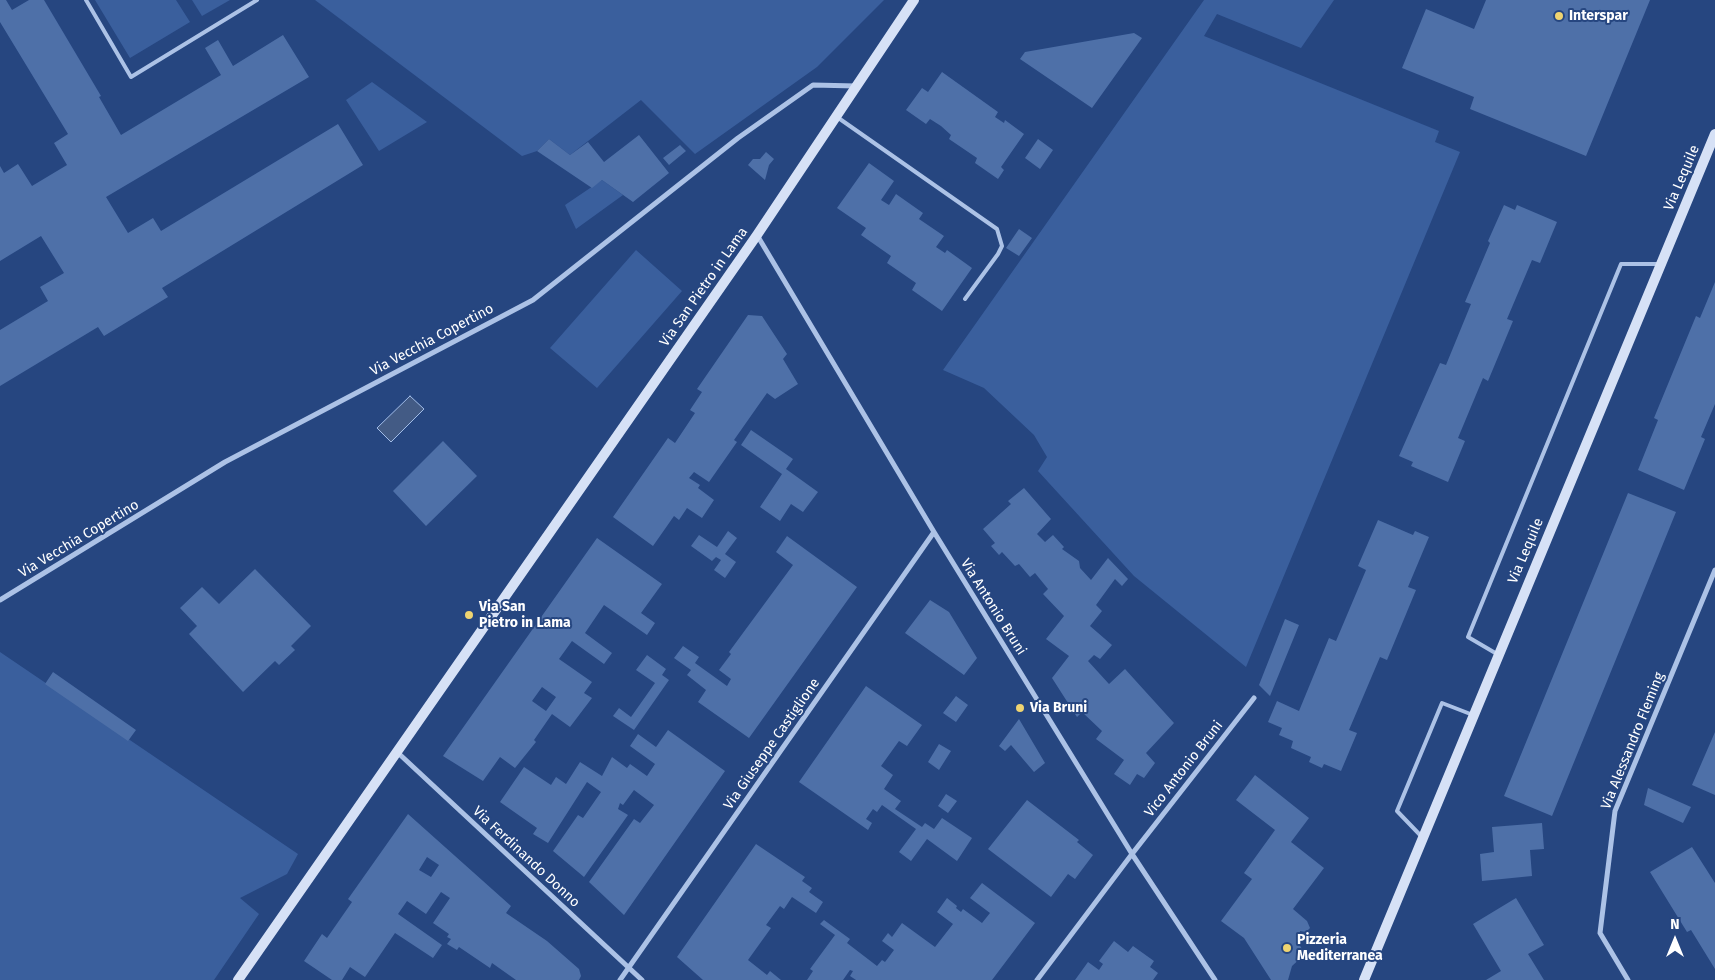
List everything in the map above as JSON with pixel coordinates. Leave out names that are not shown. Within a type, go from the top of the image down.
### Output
[{"type":"main road","name":"Via San Pietro in Lama","points":[[238,980],[757,236],[835,116],[914,0]]},
{"type":"main road","name":"Via Lequile","points":[[1364,980],[1715,134]]},
{"type":"street","name":"Via Vecchia Copertino","points":[[0,600],[225,462],[533,300],[738,138],[812,85],[856,86]]},
{"type":"street","name":"Via Antonio Bruni","points":[[757,236],[934,532],[1132,854],[1215,980]]},
{"type":"street","name":"Via Giuseppe Castiglione","points":[[620,980],[934,532]]},
{"type":"street","name":"Via Alessandro Fleming","points":[[1628,980],[1600,934],[1615,811],[1715,570]]},
{"type":"street","name":"Vico Antonio Bruni","points":[[1132,854],[1254,698]]},
{"type":"street","name":"Via Ferdinando Donno","points":[[396,751],[642,980]]},
{"type":"street","points":[[1037,980],[1132,854]]},
{"type":"lane","points":[[86,0],[131,77],[257,0]]},
{"type":"lane","points":[[835,116],[997,229],[1001,236],[1002,246],[965,299]]},
{"type":"lane","points":[[1498,655],[1468,637],[1621,264],[1661,264]]},
{"type":"lane","points":[[1422,837],[1397,811],[1442,703],[1473,715]]},
{"type":"shaded area","points":[[95,0],[176,0],[190,22],[130,58]]},
{"type":"shaded area","points":[[192,0],[230,0],[202,16]]},
{"type":"shaded area","points":[[315,0],[884,0],[817,67],[695,154],[641,100],[570,155],[549,139],[537,151],[522,156]]},
{"type":"shaded area","points":[[1204,0],[1334,0],[1301,48],[1217,14],[1204,36],[1439,131],[1435,142],[1460,152],[1246,667],[1134,576],[1038,471],[1047,457],[1034,435],[984,388],[943,370]]},
{"type":"shaded area","points":[[372,82],[427,122],[379,151],[346,100]]},
{"type":"shaded area","points":[[602,180],[623,195],[576,229],[565,205]]},
{"type":"shaded area","points":[[636,250],[682,291],[597,388],[550,348]]},
{"type":"shaded area","points":[[410,396],[424,409],[391,442],[377,428]]},
{"type":"shaded area","points":[[0,652],[298,854],[287,874],[240,898],[259,914],[214,980],[0,980]]},
{"type":"building","points":[[0,0],[6,0],[12,10],[29,0],[44,0],[101,96],[99,97],[121,135],[221,75],[205,48],[218,40],[233,66],[283,35],[309,77],[106,197],[128,233],[153,218],[161,231],[338,124],[363,165],[162,288],[168,297],[104,336],[98,327],[0,386],[0,330],[48,301],[40,287],[64,273],[41,236],[0,261],[0,166],[4,173],[18,164],[32,186],[67,165],[54,143],[68,134],[0,22]]},
{"type":"building","points":[[1486,0],[1650,0],[1586,156],[1470,109],[1474,97],[1402,68],[1426,9],[1474,29]]},
{"type":"building","points":[[1134,33],[1142,38],[1092,108],[1020,59],[1025,52]]},
{"type":"building","points":[[942,72],[998,112],[995,117],[1004,123],[1005,120],[1024,134],[1001,167],[1004,170],[998,179],[975,163],[977,158],[949,139],[951,135],[941,126],[930,119],[926,124],[906,110],[922,88],[928,92]]},
{"type":"building","points":[[639,135],[669,173],[633,202],[602,180],[592,188],[537,151],[549,139],[570,155],[588,142],[604,162]]},
{"type":"building","points":[[1038,139],[1053,150],[1040,169],[1025,158]]},
{"type":"building","points":[[680,145],[686,151],[669,165],[663,158]]},
{"type":"building","points":[[766,152],[774,159],[769,165],[765,180],[748,165],[753,159],[760,159]]},
{"type":"building","points":[[869,163],[894,181],[881,200],[889,205],[896,194],[923,213],[919,219],[944,236],[936,247],[945,253],[947,250],[972,268],[942,311],[912,290],[916,283],[887,263],[891,256],[861,235],[866,228],[837,208]]},
{"type":"building","points":[[1504,205],[1515,210],[1517,205],[1557,222],[1540,263],[1532,260],[1507,319],[1513,321],[1488,381],[1483,378],[1458,438],[1465,441],[1448,482],[1411,466],[1413,462],[1399,456],[1440,363],[1446,365],[1471,304],[1465,302]]},
{"type":"building","points":[[1019,229],[1032,238],[1019,256],[1006,248]]},
{"type":"building","points":[[1715,282],[1715,404],[1701,437],[1705,439],[1684,490],[1638,470],[1658,420],[1654,418],[1696,316],[1700,318]]},
{"type":"building","points":[[748,315],[762,316],[787,354],[783,359],[798,384],[775,399],[767,393],[734,440],[737,442],[709,482],[694,472],[689,478],[700,485],[698,488],[714,500],[702,518],[687,508],[679,520],[674,516],[653,546],[613,517],[668,438],[675,443],[695,413],[690,410],[702,392],[697,389]]},
{"type":"building","points":[[751,430],[793,459],[786,469],[818,492],[803,512],[791,504],[780,521],[760,507],[782,474],[741,445]]},
{"type":"building","points":[[443,441],[477,476],[426,526],[393,491]]},
{"type":"building","points":[[1024,488],[1051,519],[1037,534],[1045,542],[1053,535],[1064,547],[1062,549],[1079,561],[1080,568],[1091,580],[1108,558],[1128,579],[1122,586],[1115,579],[1096,605],[1102,611],[1090,626],[1112,645],[1100,659],[1094,655],[1088,661],[1109,684],[1125,669],[1174,723],[1146,753],[1155,763],[1144,778],[1137,774],[1130,785],[1114,774],[1124,760],[1096,739],[1102,731],[1082,712],[1077,717],[1052,678],[1069,656],[1046,639],[1064,616],[1043,594],[1048,589],[1035,573],[1030,577],[1019,564],[1015,566],[1002,552],[999,555],[991,546],[995,543],[983,529],[1011,504],[1008,501]]},
{"type":"building","points":[[1628,493],[1676,512],[1552,816],[1504,796]]},
{"type":"building","points":[[1378,520],[1413,535],[1415,531],[1429,537],[1408,587],[1416,590],[1387,660],[1380,657],[1349,730],[1357,733],[1341,771],[1324,764],[1322,768],[1309,762],[1311,757],[1291,748],[1293,741],[1279,735],[1282,728],[1268,722],[1277,701],[1299,711],[1329,638],[1336,641],[1366,570],[1358,566]]},
{"type":"building","points":[[728,531],[737,538],[725,554],[736,562],[725,578],[714,570],[721,560],[716,557],[712,561],[691,546],[699,535],[717,547]]},
{"type":"building","points":[[787,536],[857,587],[749,738],[698,702],[706,690],[687,675],[691,670],[674,658],[683,646],[699,657],[695,663],[727,686],[731,679],[719,670],[731,654],[729,652],[793,565],[776,552]]},
{"type":"building","points":[[597,538],[662,584],[641,613],[655,623],[647,635],[604,605],[585,633],[612,653],[604,664],[572,641],[559,659],[592,682],[584,693],[592,698],[570,727],[552,714],[534,740],[536,742],[515,768],[500,757],[483,781],[443,756]],"holes":[[[542,687],[556,697],[546,711],[532,701]]]},
{"type":"building","points":[[255,569],[311,626],[291,646],[295,650],[279,665],[275,661],[243,692],[189,634],[197,626],[180,608],[202,587],[219,604]]},
{"type":"building","points":[[930,600],[949,612],[977,658],[964,675],[905,633]]},
{"type":"building","points":[[1285,619],[1299,625],[1270,696],[1259,685]]},
{"type":"building","points":[[647,655],[666,669],[662,675],[669,680],[634,730],[613,716],[619,708],[631,717],[655,683],[636,670]]},
{"type":"building","points":[[53,672],[136,730],[128,741],[45,684]]},
{"type":"building","points":[[866,686],[922,725],[907,746],[899,741],[881,766],[893,775],[884,789],[901,801],[895,809],[922,827],[925,823],[934,829],[942,818],[972,838],[957,861],[927,839],[911,861],[899,852],[916,829],[882,805],[877,812],[873,809],[866,819],[872,823],[868,830],[799,782]]},
{"type":"building","points":[[956,696],[968,705],[956,722],[943,713]]},
{"type":"building","points":[[1019,719],[1045,763],[1034,772],[1011,745],[1005,751],[999,746]]},
{"type":"building","points":[[668,730],[725,771],[624,915],[589,882],[634,819],[640,823],[654,805],[634,790],[623,805],[620,803],[618,809],[628,815],[584,877],[553,851],[578,815],[583,818],[601,792],[587,782],[548,843],[533,834],[537,828],[500,802],[524,767],[551,785],[556,777],[566,784],[580,762],[602,776],[612,757],[627,768],[630,764],[647,776],[655,764],[630,746],[638,734],[656,747]]},
{"type":"building","points":[[1715,732],[1715,795],[1692,785]]},
{"type":"building","points":[[939,744],[951,751],[939,770],[928,762]]},
{"type":"building","points":[[1255,775],[1309,818],[1291,842],[1324,868],[1293,909],[1307,921],[1310,928],[1306,932],[1300,931],[1299,944],[1305,954],[1292,966],[1288,980],[1271,980],[1244,938],[1221,921],[1252,879],[1244,873],[1275,830],[1236,800]]},
{"type":"building","points":[[1648,788],[1691,807],[1683,823],[1644,805]]},
{"type":"building","points":[[946,794],[957,801],[948,813],[938,806]]},
{"type":"building","points":[[1027,800],[1079,840],[1077,842],[1093,855],[1075,879],[1068,874],[1051,897],[988,849]]},
{"type":"building","points":[[408,814],[511,906],[506,913],[547,941],[579,969],[581,976],[579,980],[516,980],[492,963],[490,968],[459,947],[457,950],[447,944],[451,939],[447,937],[449,934],[433,923],[450,898],[441,892],[426,914],[407,901],[398,914],[442,945],[433,958],[395,933],[365,977],[350,967],[342,980],[332,980],[304,961],[322,934],[327,938],[352,902],[348,899]],"holes":[[[427,857],[439,865],[431,877],[419,870]]]},
{"type":"building","points":[[1542,823],[1544,849],[1530,850],[1532,876],[1482,881],[1480,854],[1494,852],[1492,827]]},
{"type":"building","points":[[756,844],[805,877],[802,881],[812,888],[809,892],[823,902],[816,913],[792,897],[784,909],[780,906],[766,925],[771,928],[748,960],[767,975],[770,971],[781,980],[703,980],[677,957]]},
{"type":"building","points":[[1692,847],[1715,883],[1715,969],[1691,930],[1687,932],[1650,872]]},
{"type":"building","points":[[982,883],[1035,923],[992,980],[856,980],[850,976],[853,971],[850,970],[843,980],[807,980],[813,971],[810,969],[835,935],[820,924],[824,920],[850,939],[847,943],[877,966],[882,960],[885,962],[894,950],[882,941],[888,933],[892,937],[902,923],[935,947],[953,924],[937,912],[947,898],[961,912],[963,909],[982,923],[990,913],[970,898]]},
{"type":"building","points":[[1516,898],[1544,945],[1528,954],[1544,980],[1486,980],[1501,971],[1473,924]]},
{"type":"building","points":[[1114,941],[1128,952],[1133,946],[1154,961],[1150,967],[1158,973],[1153,980],[1075,980],[1088,962],[1099,970],[1103,964],[1099,961]]},
{"type":"place","name":"Interspar","points":[[1559,16]]},
{"type":"place","name":"Via San Pietro in Lama","points":[[469,615]]},
{"type":"place","name":"Via Bruni","points":[[1020,708]]},
{"type":"place","name":"Pizzeria Mediterranea","points":[[1287,948]]}]
